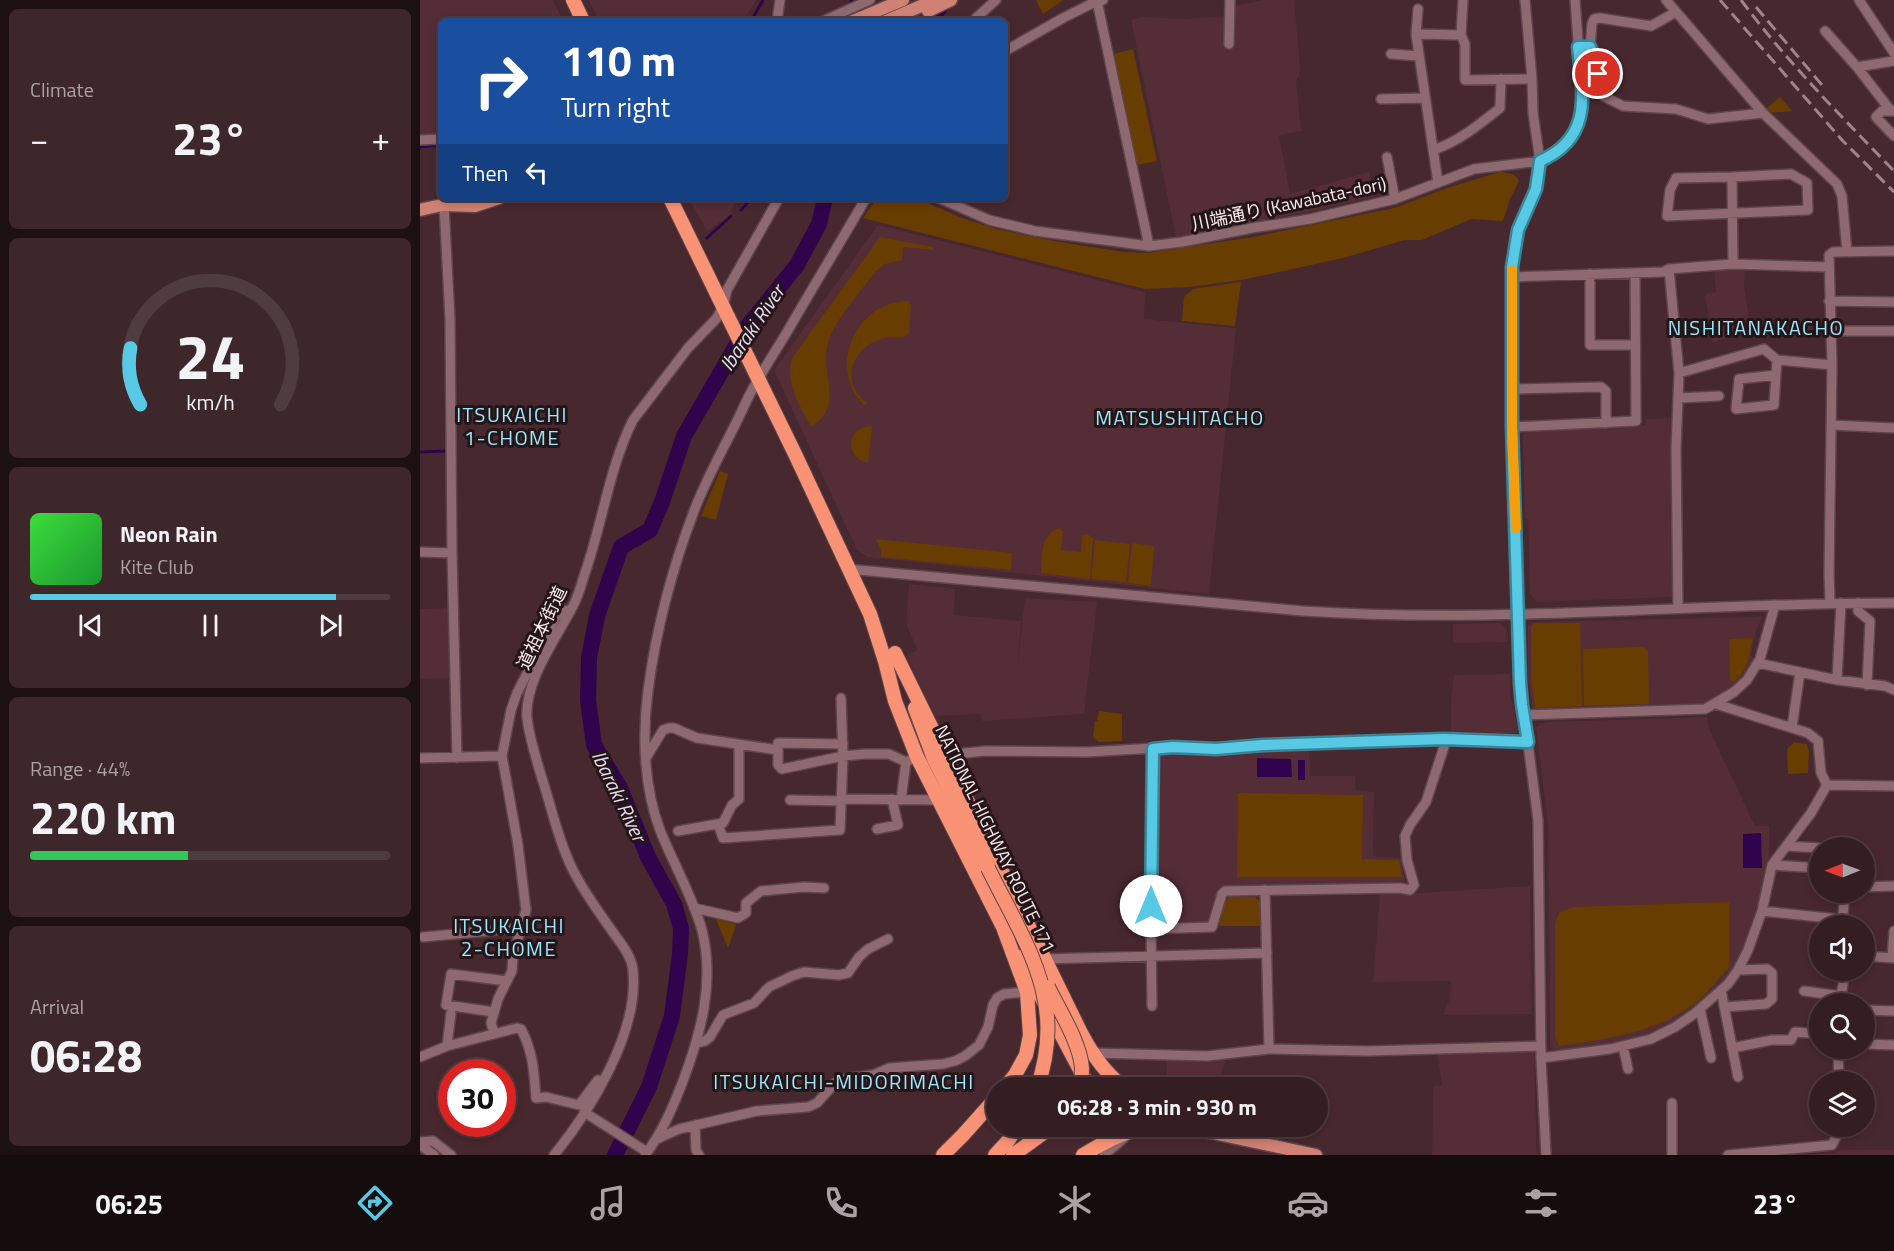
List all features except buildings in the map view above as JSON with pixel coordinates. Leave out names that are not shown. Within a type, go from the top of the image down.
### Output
[{"type":"highway","points":[[573,0],[582,18]]},
{"type":"highway","name":"NATIONAL HIGHWAY ROUTE 171","points":[[671,201],[870,615],[885,661],[911,759],[938,800],[1003,927],[1027,992],[1030,1035],[1026,1055],[1013,1077]]},
{"type":"highway","name":"NATIONAL HIGHWAY ROUTE 171","points":[[870,615],[895,653],[926,740],[988,868],[1039,960],[1049,1018],[1045,1067],[1041,1077]]},
{"type":"highway","points":[[895,653],[926,714],[1039,960],[1080,1056],[1084,1077]]},
{"type":"highway","points":[[1003,927],[1032,976],[1082,1077]]},
{"type":"highway","points":[[1039,960],[1080,1033],[1093,1053],[1114,1077]]},
{"type":"highway","points":[[943,1155],[986,1110]]},
{"type":"highway","points":[[963,1136],[986,1119]]},
{"type":"highway","points":[[995,1155],[1010,1137]]},
{"type":"highway","points":[[1013,1155],[1038,1137]]},
{"type":"highway","points":[[1083,1155],[1114,1137]]},
{"type":"main road","points":[[861,18],[900,3],[919,0]]},
{"type":"main road","points":[[893,18],[935,0]]},
{"type":"main road","points":[[913,18],[951,0]]},
{"type":"main road","points":[[878,18],[900,3]]},
{"type":"main road","points":[[420,210],[448,202],[475,206],[490,201]]},
{"type":"main road","points":[[1234,1137],[1316,1155]]},
{"type":"street","points":[[777,18],[780,0]]},
{"type":"street","points":[[830,18],[870,0]]},
{"type":"street","points":[[976,18],[989,0]]},
{"type":"street","points":[[976,18],[996,0]]},
{"type":"street","points":[[1229,45],[1230,0]]},
{"type":"street","points":[[1463,0],[1461,35],[1465,44],[1465,80],[1532,79]]},
{"type":"street","points":[[1525,0],[1533,113],[1540,161],[1536,189],[1515,243],[1512,277],[1512,427],[1520,683],[1538,820],[1541,1058],[1546,1155]]},
{"type":"street","name":"川端通り (Kawabata-dori)","points":[[946,201],[989,220],[1035,231],[1149,246],[1310,219],[1395,199],[1474,169],[1540,161],[1552,156],[1565,144],[1575,131],[1583,109],[1575,0]]},
{"type":"street","points":[[1666,0],[1763,113],[1837,184],[1842,196],[1847,252]]},
{"type":"street","points":[[1858,0],[1894,53]]},
{"type":"street","points":[[1008,49],[1100,1],[1149,246]]},
{"type":"street","points":[[1418,9],[1416,34],[1438,183]]},
{"type":"street","points":[[1676,12],[1651,26],[1594,19],[1590,47],[1596,60],[1600,92],[1603,96],[1623,106],[1682,110],[1708,119],[1763,113]]},
{"type":"street","points":[[1825,31],[1892,111]]},
{"type":"street","points":[[1416,34],[1461,35]]},
{"type":"street","points":[[1578,47],[1590,47]]},
{"type":"street","points":[[1390,54],[1419,56]]},
{"type":"street","points":[[1857,67],[1894,61]]},
{"type":"street","points":[[1433,150],[1445,146],[1500,108],[1502,79]]},
{"type":"street","points":[[1381,99],[1425,98]]},
{"type":"street","points":[[1892,111],[1882,111],[1876,117],[1894,136]]},
{"type":"street","points":[[420,140],[438,139]]},
{"type":"street","points":[[1387,157],[1395,199]]},
{"type":"street","points":[[1791,174],[1807,183],[1808,210],[1667,216],[1670,189],[1676,178],[1732,177],[1791,174]]},
{"type":"street","points":[[1732,177],[1733,264]]},
{"type":"street","name":"道祖本街道","points":[[554,1155],[586,1113],[615,1056],[624,1034],[632,999],[633,969],[625,950],[588,896],[571,866],[558,832],[534,751],[527,715],[530,691],[537,672],[576,599],[594,546],[615,465],[627,431],[688,348],[725,311],[727,290],[777,201]]},
{"type":"street","points":[[586,1113],[645,1152],[657,1139],[674,1104],[696,1043],[704,1015],[707,960],[702,931],[659,827],[650,792],[646,758],[647,704],[653,660],[664,606],[694,511],[755,373],[864,201]]},
{"type":"street","points":[[448,202],[457,758]]},
{"type":"street","points":[[1830,603],[1832,364],[1829,255],[1833,252],[1894,251]]},
{"type":"street","points":[[1512,277],[1663,272],[1669,269],[1733,264],[1829,267]]},
{"type":"street","points":[[1669,269],[1679,373],[1678,609]]},
{"type":"street","points":[[1512,427],[1636,421],[1635,273]]},
{"type":"street","points":[[1590,274],[1590,345],[1635,345]]},
{"type":"street","points":[[1829,302],[1894,302]]},
{"type":"street","points":[[1830,331],[1894,331]]},
{"type":"street","points":[[1679,373],[1764,349],[1777,360],[1832,364]]},
{"type":"street","points":[[1776,375],[1739,379],[1736,409],[1774,405],[1776,375],[1777,360]]},
{"type":"street","points":[[1512,389],[1601,387],[1606,391],[1606,423]]},
{"type":"street","points":[[1679,398],[1719,396]]},
{"type":"street","points":[[1831,425],[1894,428]]},
{"type":"street","points":[[420,552],[452,554]]},
{"type":"street","points":[[848,569],[1303,611],[1370,615],[1894,603]]},
{"type":"street","points":[[1837,680],[1841,603]]},
{"type":"street","points":[[1858,603],[1858,611],[1870,621],[1867,685]]},
{"type":"street","points":[[1524,715],[1706,709],[1747,680],[1758,663],[1775,605]]},
{"type":"street","points":[[494,1033],[491,1023],[498,999],[512,971],[513,956],[526,910],[518,845],[502,756],[512,710],[525,678],[556,616],[562,611],[571,610]]},
{"type":"street","points":[[1758,663],[1837,680],[1886,686],[1894,690]]},
{"type":"street","points":[[1792,727],[1800,672]]},
{"type":"street","points":[[718,824],[723,838],[840,830],[843,756],[841,699]]},
{"type":"street","points":[[1716,704],[1808,732],[1818,741],[1821,773],[1827,785]]},
{"type":"street","points":[[646,758],[663,730],[669,728],[697,738],[778,750]]},
{"type":"street","points":[[945,757],[986,751],[1088,752],[1172,747],[1216,749],[1263,745],[1444,739],[1528,742]]},
{"type":"street","points":[[1151,928],[1212,927],[1222,894],[1225,891],[1400,888],[1410,890],[1414,885],[1407,860],[1405,836],[1426,802],[1444,747],[1444,739]]},
{"type":"street","points":[[843,744],[778,743],[778,765],[782,769],[843,756],[889,754],[911,759],[896,799],[898,825],[877,829]]},
{"type":"street","points":[[678,831],[723,823],[732,805],[739,799],[739,746]]},
{"type":"street","points":[[1152,1006],[1153,749]]},
{"type":"street","points":[[420,758],[502,756]]},
{"type":"street","points":[[1827,785],[1894,786]]},
{"type":"street","points":[[1541,1058],[1623,1046],[1651,1039],[1676,1027],[1728,984],[1748,950],[1762,911],[1772,865],[1811,813],[1827,785]]},
{"type":"street","points":[[789,800],[938,800]]},
{"type":"street","points":[[1786,846],[1809,847]]},
{"type":"street","points":[[1772,865],[1809,867]]},
{"type":"street","points":[[1875,887],[1894,886]]},
{"type":"street","points":[[694,908],[738,918],[746,913],[746,903],[760,891],[804,887],[824,888]]},
{"type":"street","points":[[1265,890],[1269,1048]]},
{"type":"street","points":[[1762,911],[1809,917]]},
{"type":"street","points":[[423,937],[521,928]]},
{"type":"street","points":[[1875,957],[1893,958],[1894,931]]},
{"type":"street","points":[[696,1043],[710,1037],[723,1015],[754,1003],[769,987],[804,972],[839,975],[848,973],[868,949],[888,939]]},
{"type":"street","points":[[1039,960],[1266,953]]},
{"type":"street","points":[[1724,1007],[1766,1004],[1772,999],[1772,974],[1767,969],[1738,970]]},
{"type":"street","points":[[494,1012],[446,1005],[451,974],[507,981]]},
{"type":"street","points":[[1721,990],[1738,1077]]},
{"type":"street","points":[[1804,991],[1812,993]]},
{"type":"street","points":[[657,1139],[679,1129],[757,1111],[808,1107],[817,1103],[835,1083],[848,1078],[873,1075],[889,1068],[955,1061],[979,1045],[988,1027],[993,1005],[998,998],[1004,994],[1027,992]]},
{"type":"street","points":[[1700,1009],[1711,1058]]},
{"type":"street","points":[[1875,1010],[1894,1011]]},
{"type":"street","points":[[447,1046],[451,1013]]},
{"type":"street","points":[[420,1057],[447,1046],[494,1033],[521,1029],[529,1044],[534,1064],[536,1098],[546,1097],[579,1105],[615,1056]]},
{"type":"street","points":[[1732,1048],[1772,1040],[1791,1040],[1795,1032],[1809,1033]]},
{"type":"street","points":[[1875,1044],[1894,1045]]},
{"type":"street","points":[[1093,1053],[1207,1056],[1269,1048],[1368,1051],[1541,1046]]},
{"type":"street","points":[[1623,1046],[1628,1069]]},
{"type":"street","points":[[1672,1103],[1672,1155]]},
{"type":"street","points":[[695,1125],[696,1150],[699,1155]]},
{"type":"street","points":[[1104,1155],[1125,1137]]},
{"type":"street","points":[[1728,1155],[1832,1145],[1836,1137]]},
{"type":"street","points":[[420,1143],[433,1141],[451,1155]]},
{"type":"street","points":[[420,1143],[434,1155]]},
{"type":"shaded area","points":[[420,0],[553,0],[562,18],[438,18],[438,137],[420,137]]},
{"type":"shaded area","points":[[589,0],[756,0],[745,18],[598,18]]},
{"type":"shaded area","points":[[1036,0],[1063,0],[1043,14]]},
{"type":"shaded area","points":[[1263,0],[1294,0],[1300,65],[1296,81],[1301,131],[1279,135],[1290,194],[1369,172],[1375,196],[1318,210],[1176,237],[1131,20],[1142,17],[1186,19],[1224,16],[1225,8]]},
{"type":"shaded area","points":[[1133,49],[1157,161],[1137,165],[1114,54]]},
{"type":"shaded area","points":[[1780,97],[1792,111],[1769,113],[1766,109]]},
{"type":"shaded area","points":[[1500,172],[1514,175],[1519,181],[1503,221],[1471,219],[1422,240],[1405,240],[1343,258],[1242,280],[1189,287],[1145,289],[863,218],[875,201],[923,201],[962,218],[996,229],[1054,241],[1124,252],[1148,253],[1253,237],[1394,208],[1450,187]]},
{"type":"shaded area","points":[[690,201],[735,201],[730,216],[707,231]]},
{"type":"shaded area","points":[[878,225],[1145,292],[1144,319],[1236,328],[1209,594],[868,557],[857,550],[774,370]]},
{"type":"shaded area","points":[[880,237],[933,247],[935,250],[903,247],[902,260],[885,264],[876,271],[842,315],[831,334],[826,355],[829,389],[827,409],[811,427],[792,385],[790,368],[792,358]]},
{"type":"shaded area","points":[[1745,269],[1744,287],[1751,332],[1712,342],[1705,294],[1716,292],[1714,270]]},
{"type":"shaded area","points":[[1241,282],[1235,326],[1182,321],[1184,297],[1193,289]]},
{"type":"shaded area","points":[[908,301],[911,305],[909,332],[903,338],[888,338],[875,342],[856,358],[852,369],[852,381],[857,393],[868,404],[864,405],[853,390],[848,373],[848,356],[852,339],[861,324],[874,312],[890,304]]},
{"type":"shaded area","points":[[1670,418],[1673,420],[1675,593],[1673,597],[1537,602],[1530,594],[1528,519],[1525,518],[1523,436],[1526,429],[1645,425],[1646,419]]},
{"type":"shaded area","points":[[872,426],[868,463],[854,455],[851,442],[857,431],[863,427]]},
{"type":"shaded area","points":[[720,471],[728,474],[716,520],[701,516]]},
{"type":"shaded area","points":[[1060,528],[1063,532],[1061,550],[1081,552],[1082,535],[1086,533],[1093,538],[1090,579],[1041,573],[1045,540],[1053,531]]},
{"type":"shaded area","points":[[876,539],[1012,553],[1011,570],[881,557],[881,550]]},
{"type":"shaded area","points":[[1095,540],[1130,544],[1126,582],[1091,579]]},
{"type":"shaded area","points":[[1132,543],[1154,546],[1151,586],[1128,583]]},
{"type":"shaded area","points":[[909,584],[955,589],[954,615],[1021,621],[1017,671],[1025,598],[1097,602],[1084,714],[982,721],[980,714],[935,716],[906,656],[917,650],[906,623]]},
{"type":"shaded area","points":[[449,608],[450,678],[420,679],[420,609]]},
{"type":"shaded area","points":[[1762,617],[1751,655],[1753,660],[1742,679],[1732,686],[1733,688],[1708,703],[1533,709],[1528,680],[1528,626],[1531,622]]},
{"type":"shaded area","points":[[1501,623],[1506,628],[1507,642],[1453,643],[1453,624]]},
{"type":"shaded area","points":[[1535,623],[1580,623],[1582,706],[1535,708],[1531,680],[1531,626]]},
{"type":"shaded area","points":[[1753,638],[1743,673],[1733,682],[1730,680],[1729,639]]},
{"type":"shaded area","points":[[1644,647],[1648,651],[1649,704],[1584,706],[1583,649]]},
{"type":"shaded area","points":[[1510,674],[1510,692],[1518,731],[1516,735],[1451,732],[1454,675]]},
{"type":"shaded area","points":[[1099,711],[1122,714],[1122,741],[1098,742],[1093,737]]},
{"type":"shaded area","points":[[1707,717],[1709,729],[1755,826],[1769,826],[1769,864],[1743,954],[1730,975],[1701,1002],[1674,1022],[1647,1036],[1610,1044],[1557,1050],[1550,1048],[1548,825],[1536,727],[1547,722]]},
{"type":"shaded area","points":[[1794,742],[1807,744],[1808,773],[1788,774],[1787,749]]},
{"type":"shaded area","points":[[1309,748],[1311,776],[1355,776],[1356,791],[1374,792],[1373,854],[1376,857],[1401,858],[1405,881],[1223,889],[1210,924],[1157,925],[1154,920],[1155,755],[1160,751]]},
{"type":"shaded area","points":[[1257,758],[1291,759],[1292,777],[1257,777]]},
{"type":"shaded area","points":[[1298,760],[1305,760],[1305,780],[1298,780]]},
{"type":"shaded area","points":[[1238,793],[1363,795],[1362,859],[1399,860],[1402,877],[1237,877]]},
{"type":"shaded area","points":[[1761,833],[1762,868],[1743,868],[1743,834]]},
{"type":"shaded area","points":[[1530,886],[1532,1014],[1444,1015],[1449,1001],[1451,981],[1373,982],[1380,893],[1394,889],[1418,893]]},
{"type":"shaded area","points":[[1229,897],[1256,897],[1261,904],[1261,926],[1219,926],[1224,902]]},
{"type":"shaded area","points":[[1729,902],[1729,968],[1700,999],[1685,1010],[1651,1027],[1615,1037],[1559,1046],[1555,1036],[1555,924],[1559,913],[1573,907]]},
{"type":"shaded area","points":[[715,917],[736,925],[728,948]]},
{"type":"shaded area","points":[[1534,1049],[1537,1155],[1432,1155],[1433,1086],[1442,1085],[1437,1052]]},
{"type":"shaded area","points":[[1166,1059],[1225,1061],[1221,1077],[1167,1077]]},
{"type":"shaded area","points":[[1839,1150],[1894,1150],[1894,1155],[1796,1155],[1833,1153]]},
{"type":"waterway","points":[[753,18],[763,0]]},
{"type":"waterway","name":"Ibaraki River","points":[[932,18],[945,0]]},
{"type":"waterway","points":[[420,147],[438,145]]},
{"type":"waterway","points":[[741,210],[749,201]]},
{"type":"waterway","name":"Ibaraki River","points":[[615,1155],[649,1087],[672,1016],[681,928],[674,904],[648,857],[620,788],[594,745],[588,700],[589,658],[597,616],[621,547],[650,530],[684,436],[747,327],[797,265],[819,224],[824,201]]},
{"type":"waterway","points":[[707,238],[731,216]]},
{"type":"waterway","points":[[420,452],[447,451]]},
{"type":"railway","points":[[1720,0],[1842,140],[1894,192]]},
{"type":"railway","points":[[1741,0],[1796,67],[1894,171]]},
{"type":"railway","points":[[1756,7],[1822,85]]},
{"type":"slow traffic","points":[[1512,270],[1512,427],[1516,528]]},
{"type":"district","name":"NISHITANAKACHO","points":[[1756,328]]},
{"type":"district","name":"MATSUSHITACHO","points":[[1180,418]]},
{"type":"district","name":"ITSUKAICHI 1-CHOME","points":[[512,426]]},
{"type":"district","name":"ITSUKAICHI 2-CHOME","points":[[509,938]]},
{"type":"district","name":"ITSUKAICHI-MIDORIMACHI","points":[[844,1082]]},
{"type":"route","points":[[1151,906],[1153,749],[1172,747],[1216,749],[1263,745],[1444,739],[1528,742],[1520,683],[1512,427],[1513,255],[1521,224],[1536,189],[1540,161],[1552,156],[1565,144],[1575,131],[1583,109],[1578,47],[1590,47],[1596,60],[1598,74]]}]
